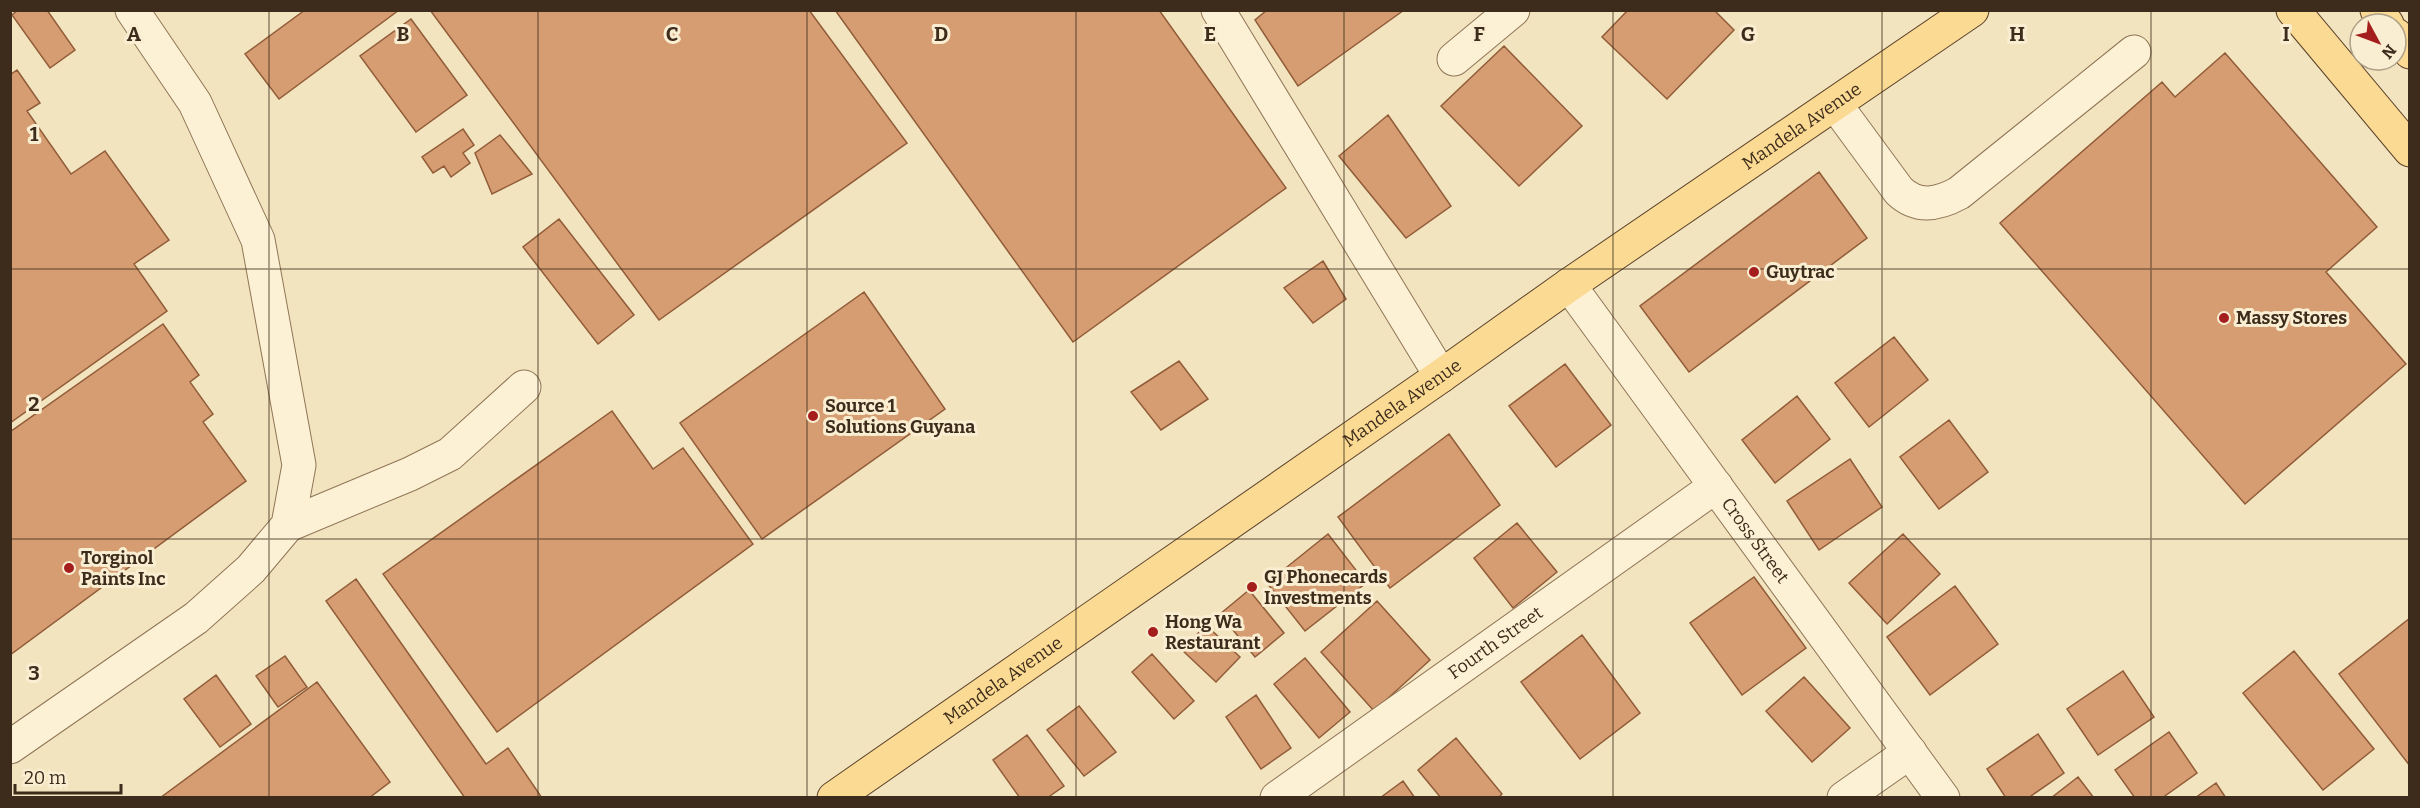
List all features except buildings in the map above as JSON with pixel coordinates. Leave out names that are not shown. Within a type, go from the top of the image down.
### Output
[{"type":"main road","name":"Mandela Avenue","points":[[834,798],[1569,285],[1972,10]]},
{"type":"main road","points":[[2293,10],[2409,150]]},
{"type":"street","points":[[132,10],[195,104],[258,240],[299,465],[288,525]]},
{"type":"street","points":[[1218,10],[1441,376]]},
{"type":"street","points":[[1454,59],[1514,10]]},
{"type":"street","points":[[1835,104],[1899,191],[1911,200],[1931,204],[1959,193],[2134,52]]},
{"type":"street","name":"Cross Street","points":[[1569,285],[1943,798]]},
{"type":"street","points":[[10,747],[196,618],[251,569],[288,525],[410,474],[450,454],[524,387]]},
{"type":"street","name":"Fourth Street","points":[[1276,798],[1716,486]]},
{"type":"street","points":[[1844,798],[1910,752]]},
{"type":"place","name":"Guytrac","points":[[1754,272]]},
{"type":"place","name":"Massy Stores","points":[[2224,318]]},
{"type":"place","name":"Source 1 Solutions Guyana","points":[[813,416]]},
{"type":"place","name":"Torginol Paints Inc","points":[[69,568]]},
{"type":"place","name":"GJ Phonecards Investments","points":[[1252,587]]},
{"type":"place","name":"Hong Wa Restaurant","points":[[1153,632]]}]
